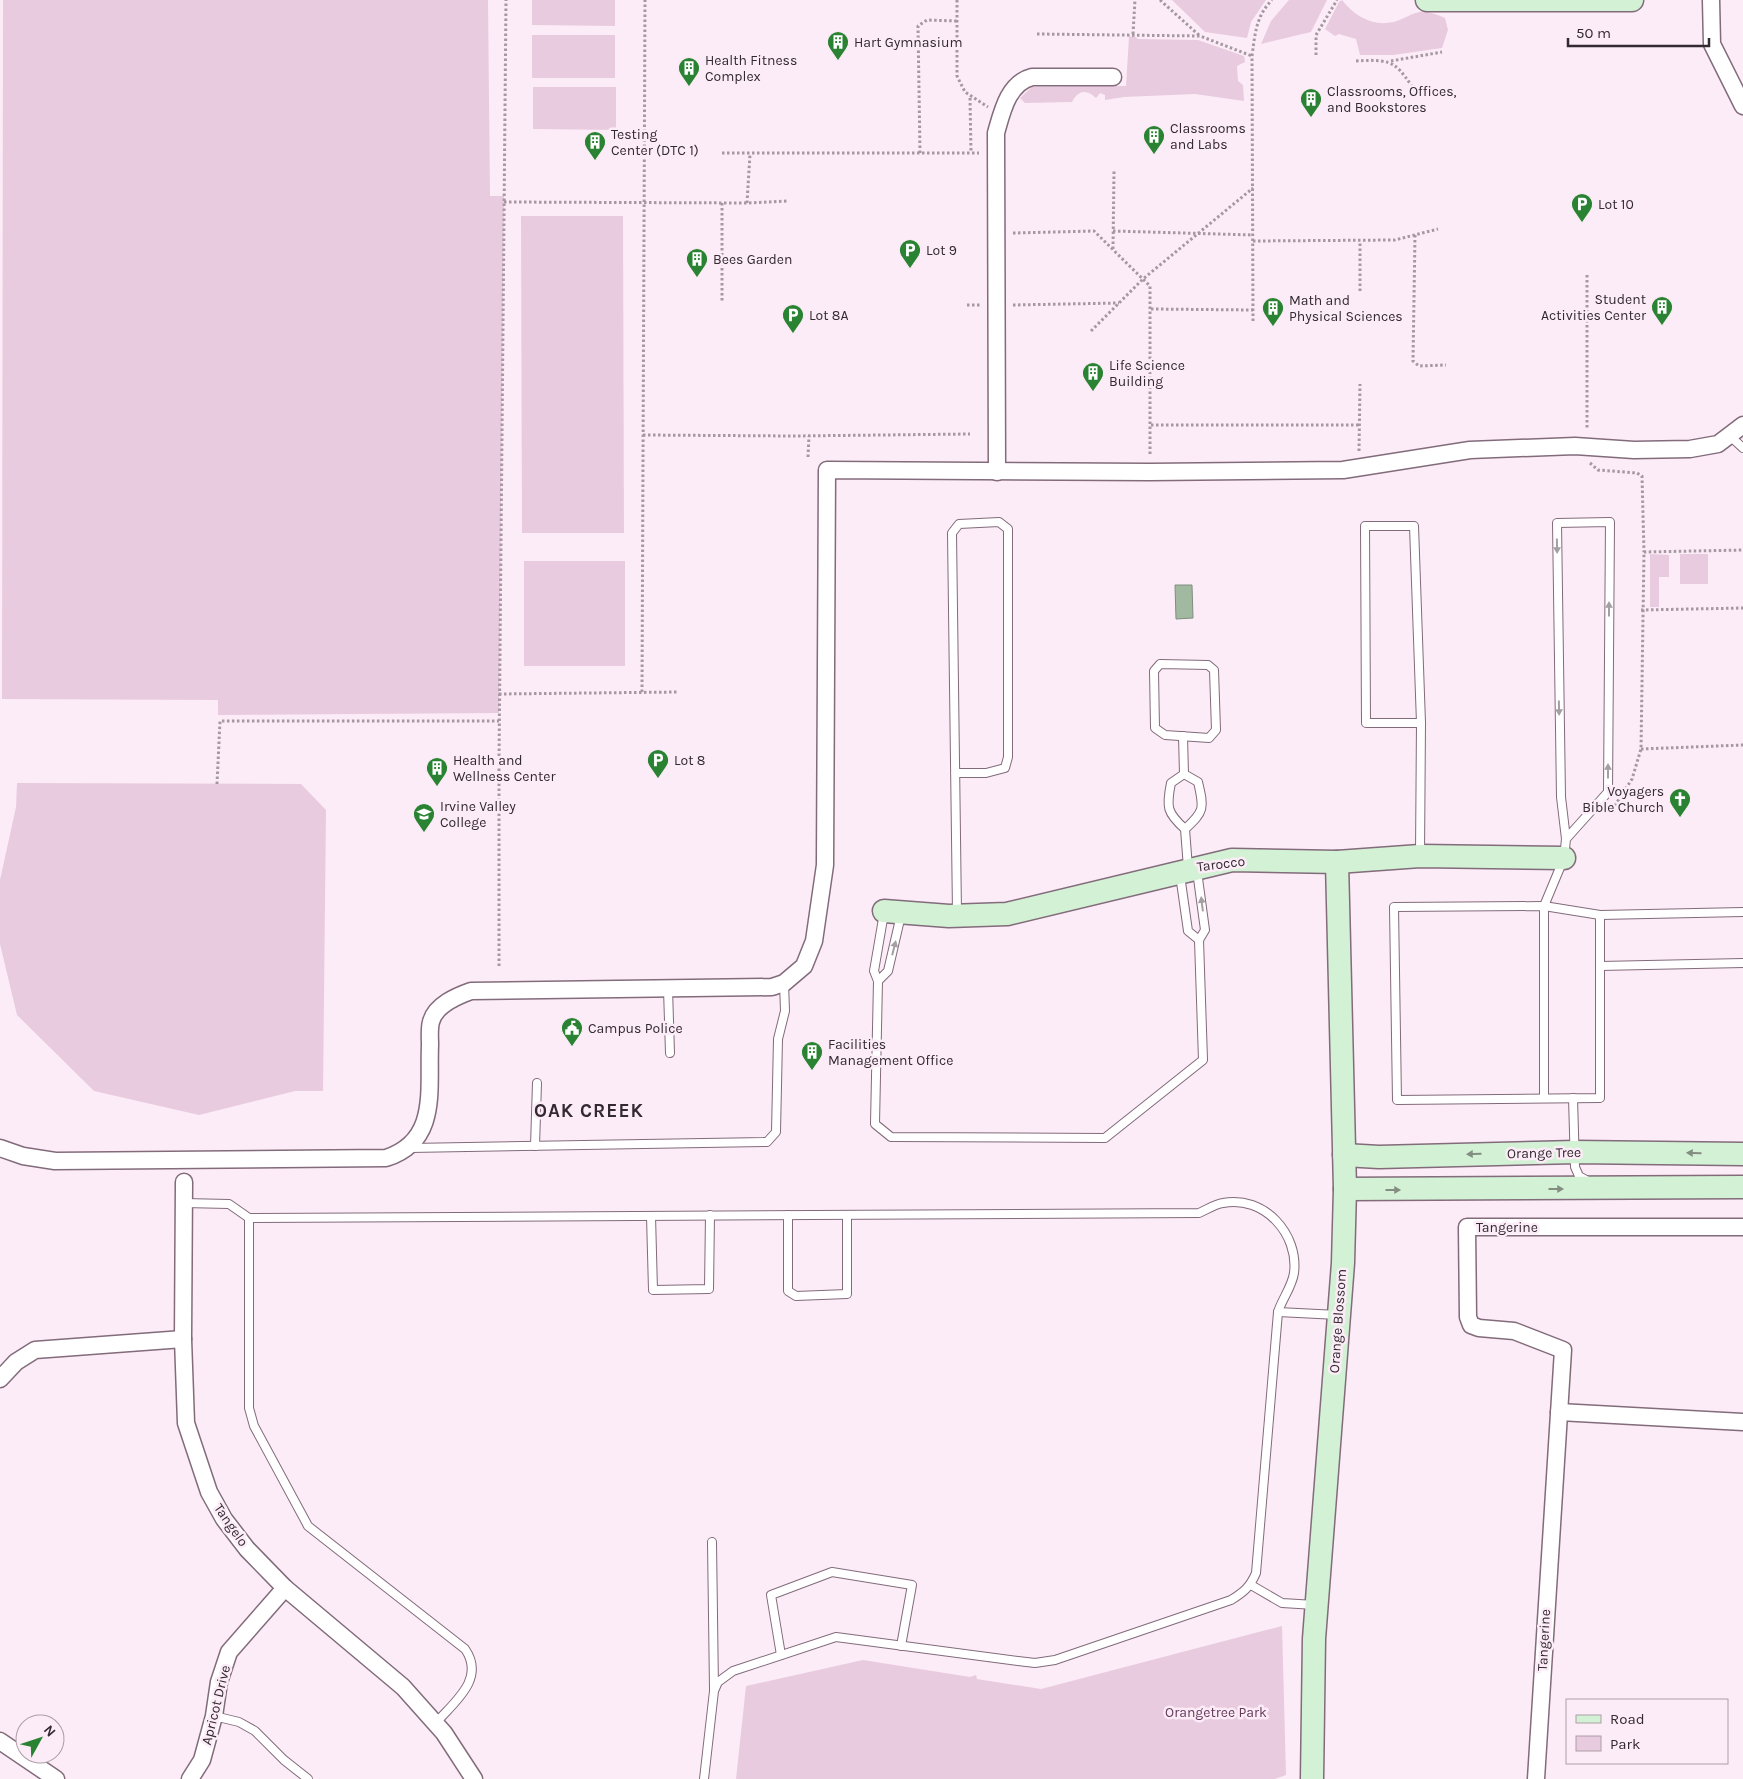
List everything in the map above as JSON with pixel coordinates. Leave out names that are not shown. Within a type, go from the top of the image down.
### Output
[{"type":"street","points":[[1427,0],[1443,2],[1632,0]]},
{"type":"street","points":[[1711,0],[1712,44],[1743,106]]},
{"type":"street","points":[[997,472],[994,153],[996,133],[1008,98],[1016,85],[1023,79],[1032,77],[1114,77]]},
{"type":"street","points":[[0,1148],[23,1156],[71,1161],[386,1158],[401,1153],[408,1148],[424,1127],[431,1021],[441,1006],[456,996],[471,990],[772,987],[784,983],[804,966],[814,941],[825,865],[827,470],[1150,472],[1360,469],[1470,450],[1690,449],[1718,444],[1743,425]]},
{"type":"street","name":"Tarocco","points":[[893,911],[957,915],[1007,914],[1188,869],[1232,860],[1337,862],[1565,848]]},
{"type":"street","name":"Orange Blossom","points":[[1312,1779],[1317,1605],[1339,1315],[1345,1189],[1337,862]]},
{"type":"street","name":"Orange Tree","points":[[1344,1155],[1379,1157],[1575,1152],[1743,1154]]},
{"type":"street","name":"Tangelo","points":[[184,1182],[183,1338],[186,1423],[210,1492],[224,1518],[247,1549],[285,1588],[403,1688],[444,1733],[474,1779]]},
{"type":"street","points":[[1345,1189],[1743,1188]]},
{"type":"street","name":"Tangerine","points":[[1536,1779],[1563,1350],[1514,1331],[1479,1328],[1471,1325],[1468,1317],[1467,1227],[1743,1227]]},
{"type":"street","points":[[0,1379],[16,1362],[36,1350],[183,1338]]},
{"type":"street","points":[[1559,1412],[1743,1422]]},
{"type":"street","name":"Apricot Drive","points":[[190,1779],[202,1760],[214,1716],[219,1682],[229,1652],[285,1588]]},
{"type":"street","points":[[0,1741],[56,1779]]},
{"type":"lane","points":[[1730,436],[1743,448]]},
{"type":"lane","points":[[955,773],[986,773],[1005,768],[1008,757],[1008,529],[999,522],[960,524],[952,533],[955,773],[957,915]]},
{"type":"lane","points":[[1544,1098],[1544,906],[1565,848],[1608,792],[1610,522],[1557,523],[1561,797],[1565,848]]},
{"type":"lane","points":[[1420,856],[1421,724],[1414,526],[1365,526],[1366,723],[1421,724]]},
{"type":"lane","points":[[1160,664],[1208,664],[1214,670],[1216,730],[1209,738],[1183,736],[1165,735],[1155,728],[1154,671],[1160,664]]},
{"type":"lane","points":[[1183,736],[1184,774]]},
{"type":"lane","points":[[1184,774],[1198,782],[1202,800],[1200,815],[1185,829]]},
{"type":"lane","points":[[1184,774],[1171,783],[1167,804],[1174,819],[1185,829],[1188,869],[1188,930],[1199,940]]},
{"type":"lane","points":[[893,911],[874,971],[878,981],[875,1124],[891,1137],[1105,1138],[1203,1060],[1199,940],[1205,930],[1188,869]]},
{"type":"lane","points":[[1600,915],[1600,1098],[1397,1100],[1394,907],[1544,906],[1600,915],[1743,912]]},
{"type":"lane","points":[[878,981],[888,970],[893,911]]},
{"type":"lane","points":[[1600,966],[1743,964]]},
{"type":"lane","points":[[408,1148],[767,1142],[776,1132],[778,1039],[785,1011],[784,983]]},
{"type":"lane","points":[[668,989],[670,1053]]},
{"type":"lane","points":[[535,1146],[537,1083]]},
{"type":"lane","points":[[1573,1098],[1575,1167],[1580,1176],[1601,1188]]},
{"type":"lane","points":[[184,1203],[229,1204],[249,1218],[1199,1213],[1223,1202],[1241,1202],[1270,1213],[1290,1239],[1293,1252],[1293,1275],[1278,1312],[1257,1564],[1251,1585],[1244,1592],[1231,1600],[1055,1660],[1035,1663],[836,1637],[725,1676],[714,1691]]},
{"type":"lane","points":[[788,1215],[788,1291],[796,1296],[847,1294],[847,1215]]},
{"type":"lane","points":[[651,1216],[653,1290],[709,1289],[710,1216]]},
{"type":"lane","points":[[249,1218],[250,1408],[254,1426],[308,1526],[465,1649],[473,1660],[469,1684],[435,1724]]},
{"type":"lane","points":[[1278,1312],[1339,1315]]},
{"type":"lane","points":[[704,1779],[714,1691],[712,1542]]},
{"type":"lane","points":[[781,1655],[771,1595],[832,1572],[912,1585],[901,1646]]},
{"type":"lane","points":[[1251,1585],[1282,1603],[1317,1605]]},
{"type":"lane","points":[[214,1716],[239,1722],[255,1731],[284,1760],[308,1779]]},
{"type":"path","points":[[499,966],[499,694],[506,0]]},
{"type":"path","points":[[642,692],[645,0]]},
{"type":"path","points":[[957,0],[957,76],[961,87],[970,97],[1002,113]]},
{"type":"path","points":[[1133,34],[1135,0]]},
{"type":"path","points":[[1160,0],[1200,36]]},
{"type":"path","points":[[1253,321],[1252,56],[1256,24],[1264,8],[1272,0]]},
{"type":"path","points":[[1316,56],[1316,35],[1337,0]]},
{"type":"path","points":[[920,153],[918,26],[927,20],[957,21]]},
{"type":"path","points":[[1037,34],[1200,36],[1252,56]]},
{"type":"path","points":[[1356,61],[1380,59],[1390,61],[1442,52]]},
{"type":"path","points":[[1390,61],[1396,65],[1419,96]]},
{"type":"path","points":[[970,97],[971,153]]},
{"type":"path","points":[[722,153],[994,153]]},
{"type":"path","points":[[747,203],[750,154]]},
{"type":"path","points":[[1113,249],[1114,171]]},
{"type":"path","points":[[1090,331],[1143,279],[1253,188]]},
{"type":"path","points":[[504,202],[747,203],[787,201]]},
{"type":"path","points":[[722,203],[722,301]]},
{"type":"path","points":[[1253,241],[1395,240],[1438,229]]},
{"type":"path","points":[[995,232],[1094,231],[1150,286],[1150,472]]},
{"type":"path","points":[[1114,231],[1253,235]]},
{"type":"path","points":[[1414,235],[1413,361],[1419,366],[1446,366]]},
{"type":"path","points":[[1360,241],[1360,291]]},
{"type":"path","points":[[1587,275],[1587,448],[1591,467],[1598,470],[1637,473],[1642,476],[1644,552],[1641,610],[1642,749],[1743,745]]},
{"type":"path","points":[[967,305],[1118,303]]},
{"type":"path","points":[[1151,309],[1253,310]]},
{"type":"path","points":[[1360,384],[1360,469]]},
{"type":"path","points":[[1150,425],[1359,425]]},
{"type":"path","points":[[643,435],[809,436],[970,434]]},
{"type":"path","points":[[808,457],[809,436]]},
{"type":"path","points":[[1644,552],[1743,550]]},
{"type":"path","points":[[1641,610],[1743,608]]},
{"type":"path","points":[[499,694],[678,692]]},
{"type":"path","points":[[217,784],[220,721],[499,721]]},
{"type":"green space","points":[[3,0],[488,0],[490,196],[504,196],[499,713],[218,715],[218,700],[2,699]]},
{"type":"green space","points":[[532,0],[615,0],[615,26],[532,25]]},
{"type":"green space","points":[[1172,0],[1266,0],[1251,22],[1247,38],[1205,32]]},
{"type":"green space","points":[[1289,0],[1327,0],[1311,32],[1261,44],[1271,21]]},
{"type":"green space","points":[[1342,0],[1362,18],[1378,23],[1395,21],[1421,12],[1445,18],[1448,30],[1442,48],[1393,55],[1360,55],[1356,39],[1339,34],[1335,36],[1325,29],[1339,2]]},
{"type":"green space","points":[[532,35],[615,35],[615,78],[532,78]]},
{"type":"green space","points":[[1134,36],[1138,39],[1198,40],[1244,56],[1245,62],[1237,66],[1238,81],[1243,85],[1244,101],[1195,94],[1124,97],[1105,100],[1105,95],[1100,93],[1096,98],[1086,92],[1077,95],[1072,102],[1025,103],[1020,98],[1032,87],[1126,86],[1129,37]]},
{"type":"green space","points":[[533,87],[616,87],[616,130],[533,129]]},
{"type":"green space","points":[[521,216],[623,216],[624,533],[522,533]]},
{"type":"green space","points":[[1650,554],[1669,555],[1669,577],[1659,577],[1659,607],[1650,607]]},
{"type":"green space","points":[[1680,554],[1708,554],[1708,584],[1680,584]]},
{"type":"green space","points":[[524,561],[625,561],[625,666],[524,666]]},
{"type":"green space","points":[[17,783],[301,784],[326,810],[323,1091],[295,1091],[199,1115],[94,1091],[17,1015],[0,944],[0,880],[16,807]]},
{"type":"green space","name":"Orangetree Park","points":[[1282,1626],[1286,1775],[1275,1779],[736,1779],[746,1686],[863,1660],[970,1677],[976,1675],[977,1679],[1041,1689]]},
{"type":"shaded area","points":[[1175,585],[1192,585],[1193,618],[1176,619]]},
{"type":"place","name":"Hart Gymnasium","points":[[838,61]]},
{"type":"place","name":"Health Fitness Complex","points":[[689,87]]},
{"type":"place","name":"Classrooms, Offices, and Bookstores","points":[[1311,118]]},
{"type":"place","name":"Classrooms and Labs","points":[[1154,155]]},
{"type":"place","name":"Testing Center (DTC 1)","points":[[595,161]]},
{"type":"place","name":"Lot 10","points":[[1582,223]]},
{"type":"place","name":"Lot 9","points":[[910,269]]},
{"type":"place","name":"Bees Garden","points":[[697,278]]},
{"type":"place","name":"Student Activities Center","points":[[1662,326]]},
{"type":"place","name":"Math and Physical Sciences","points":[[1273,327]]},
{"type":"place","name":"Lot 8A","points":[[793,334]]},
{"type":"place","name":"Life Science Building","points":[[1093,392]]},
{"type":"place","name":"Lot 8","points":[[658,779]]},
{"type":"place","name":"Health and Wellness Center","points":[[437,787]]},
{"type":"place","name":"Voyagers Bible Church","points":[[1680,818]]},
{"type":"place","name":"Irvine Valley College","points":[[424,833]]},
{"type":"place","name":"Campus Police","points":[[572,1047]]},
{"type":"place","name":"Facilities Management Office","points":[[812,1071]]},
{"type":"district","name":"OAK CREEK","points":[[589,1111]]}]
